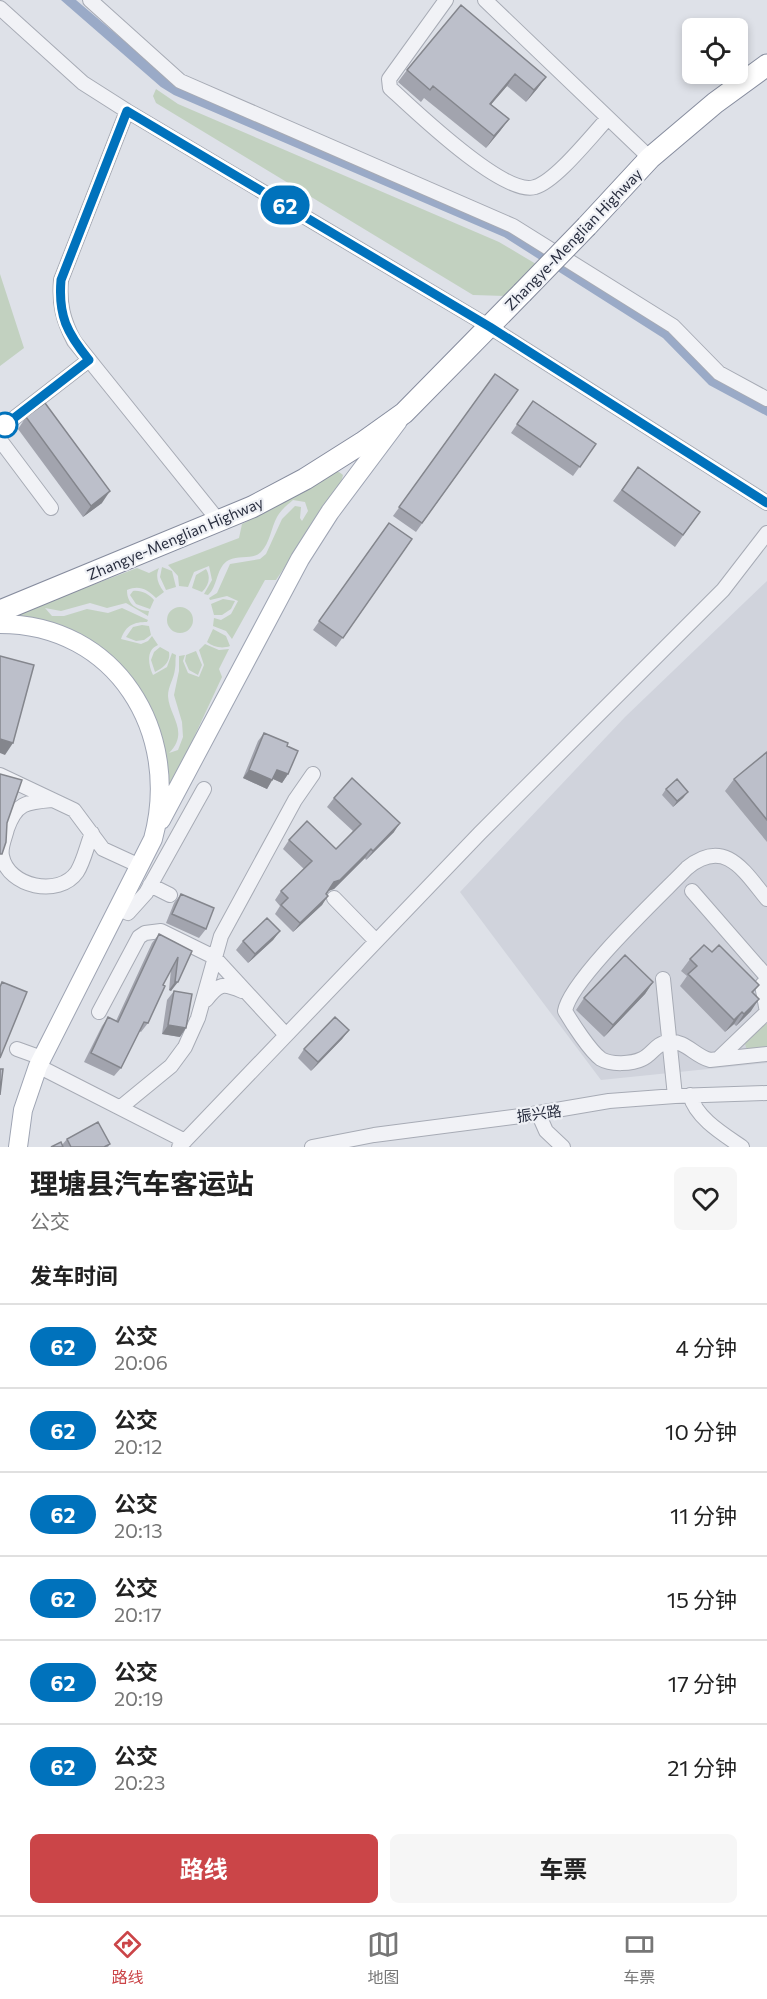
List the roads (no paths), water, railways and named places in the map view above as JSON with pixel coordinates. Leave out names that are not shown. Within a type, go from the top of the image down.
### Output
[{"type":"highway","name":"Zhangye-Menglian Highway","points":[[0,611],[252,507],[305,479],[362,443],[404,413],[490,327],[650,158],[715,103],[767,65]]},
{"type":"main road","points":[[18,1147],[23,1110],[40,1062],[119,909],[156,829],[300,559],[330,512],[404,413]]},
{"type":"main road","points":[[0,624],[45,629],[87,647],[132,690],[146,718],[157,756],[159,798],[156,829]]},
{"type":"street","points":[[90,0],[180,81],[513,226],[673,326],[719,373],[767,399]]},
{"type":"street","points":[[446,0],[389,80],[390,88],[478,165],[519,186],[533,188],[548,181],[608,118]]},
{"type":"street","points":[[484,0],[650,158]]},
{"type":"street","points":[[0,8],[83,83],[490,327],[767,503]]},
{"type":"street","points":[[127,111],[61,280],[61,309],[64,323],[74,341],[218,520]]},
{"type":"street","points":[[0,429],[89,360]]},
{"type":"street","points":[[0,440],[51,508]]},
{"type":"street","points":[[17,1048],[182,1144],[480,833],[723,590],[767,533]]},
{"type":"street","points":[[121,1107],[156,1080],[179,1057],[193,1032],[221,936],[284,818],[313,774]]},
{"type":"street","points":[[0,775],[74,810],[108,853],[140,866]]},
{"type":"street","points":[[119,909],[128,913],[150,885],[204,789]]},
{"type":"street","points":[[52,800],[28,804],[14,811],[2,846],[2,856],[14,876],[36,886],[64,882],[77,871],[92,833]]},
{"type":"street","points":[[767,899],[735,862],[715,855],[699,858],[599,960],[566,1004],[565,1011],[603,1060],[616,1063],[640,1060],[659,1045],[669,1041],[682,1043],[706,1059],[767,1054]]},
{"type":"street","points":[[150,885],[170,895]]},
{"type":"street","points":[[692,891],[767,979],[762,985],[767,1012],[718,1059]]},
{"type":"street","points":[[334,898],[376,941]]},
{"type":"street","points":[[99,1012],[136,941],[145,933],[161,931],[214,957],[286,1035]]},
{"type":"street","points":[[663,980],[675,1096]]},
{"type":"street","points":[[201,1006],[213,990],[220,985],[233,987],[246,993]]},
{"type":"street","name":"振兴路","points":[[312,1147],[364,1136],[538,1113],[609,1101],[690,1095],[767,1093]]},
{"type":"street","points":[[690,1095],[699,1113],[742,1147]]},
{"type":"street","points":[[538,1113],[546,1131],[563,1147]]},
{"type":"street","points":[[364,1136],[375,1147]]},
{"type":"water","points":[[61,0],[76,0],[174,83],[508,228],[657,322],[767,404],[767,416],[709,385],[663,338],[504,237],[174,95],[161,87]]}]
